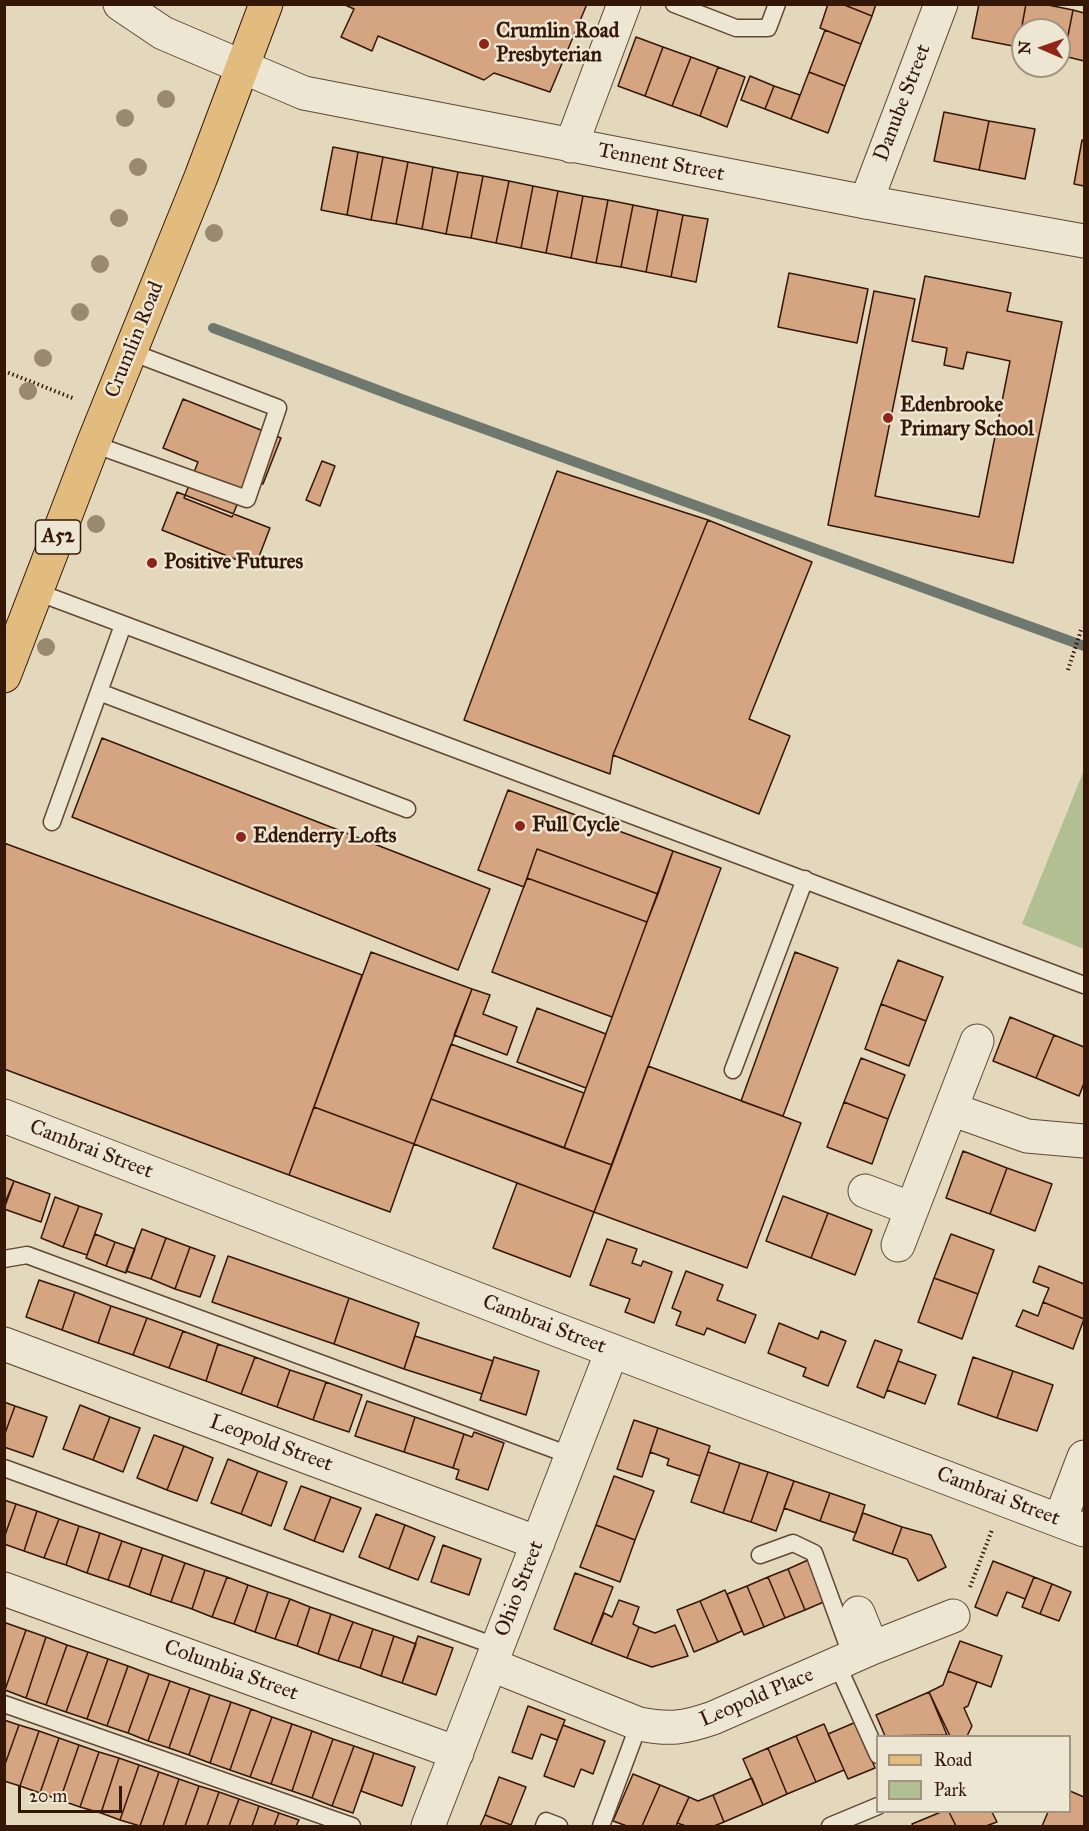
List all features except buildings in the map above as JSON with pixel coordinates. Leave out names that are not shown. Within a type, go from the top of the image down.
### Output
[{"type":"main road","name":"Crumlin Road","points":[[4,676],[266,4]]},
{"type":"street","name":"Tennent Street","points":[[120,4],[163,33],[304,93],[866,202],[1084,241]]},
{"type":"street","points":[[571,146],[624,4]]},
{"type":"street","name":"Danube Street","points":[[866,202],[941,4]]},
{"type":"street","points":[[898,1245],[977,1041]]},
{"type":"street","points":[[951,1109],[1028,1136],[1084,1142]]},
{"type":"street","name":"Cambrai Street","points":[[4,1116],[612,1351],[1072,1525]]},
{"type":"street","points":[[865,1191],[912,1209]]},
{"type":"street","name":"Leopold Street","points":[[4,1344],[538,1543]]},
{"type":"street","name":"Ohio Street","points":[[428,1827],[612,1351]]},
{"type":"street","points":[[1072,1525],[1084,1457]]},
{"type":"street","name":"Columbia Street","points":[[4,1589],[456,1753]]},
{"type":"street","points":[[854,1656],[858,1613]]},
{"type":"street","name":"Leopold Place","points":[[495,1656],[639,1724],[663,1729],[690,1726],[713,1718],[854,1656],[953,1616]]},
{"type":"lane","points":[[674,4],[736,28],[768,28],[777,4]]},
{"type":"lane","points":[[93,444],[247,499],[278,408],[131,352]]},
{"type":"lane","points":[[37,592],[1084,985]]},
{"type":"lane","points":[[52,822],[123,625]]},
{"type":"lane","points":[[99,692],[407,809]]},
{"type":"lane","points":[[733,1070],[805,879]]},
{"type":"lane","points":[[4,1259],[27,1256],[572,1456]]},
{"type":"lane","points":[[4,1468],[495,1656]]},
{"type":"lane","points":[[760,1555],[793,1543],[814,1553],[854,1656],[876,1747]]},
{"type":"lane","points":[[4,1704],[352,1827]]},
{"type":"lane","points":[[601,1827],[639,1724]]},
{"type":"lane","points":[[830,1827],[876,1807]]},
{"type":"lane","points":[[544,1827],[546,1821],[559,1827]]},
{"type":"path","points":[[4,371],[106,412]]},
{"type":"path","points":[[1068,668],[1082,627]]},
{"type":"path","points":[[953,1616],[969,1588],[1004,1499]]},
{"type":"green space","points":[[1084,770],[1084,949],[1022,924]]},
{"type":"waterway","points":[[213,328],[407,401],[1084,646]]},
{"type":"place","name":"Crumlin Road Presbyterian","points":[[484,44]]},
{"type":"place","name":"Edenbrooke Primary School","points":[[888,418]]},
{"type":"place","name":"Positive Futures","points":[[152,563]]},
{"type":"place","name":"Full Cycle","points":[[520,826]]},
{"type":"place","name":"Edenderry Lofts","points":[[241,837]]}]
